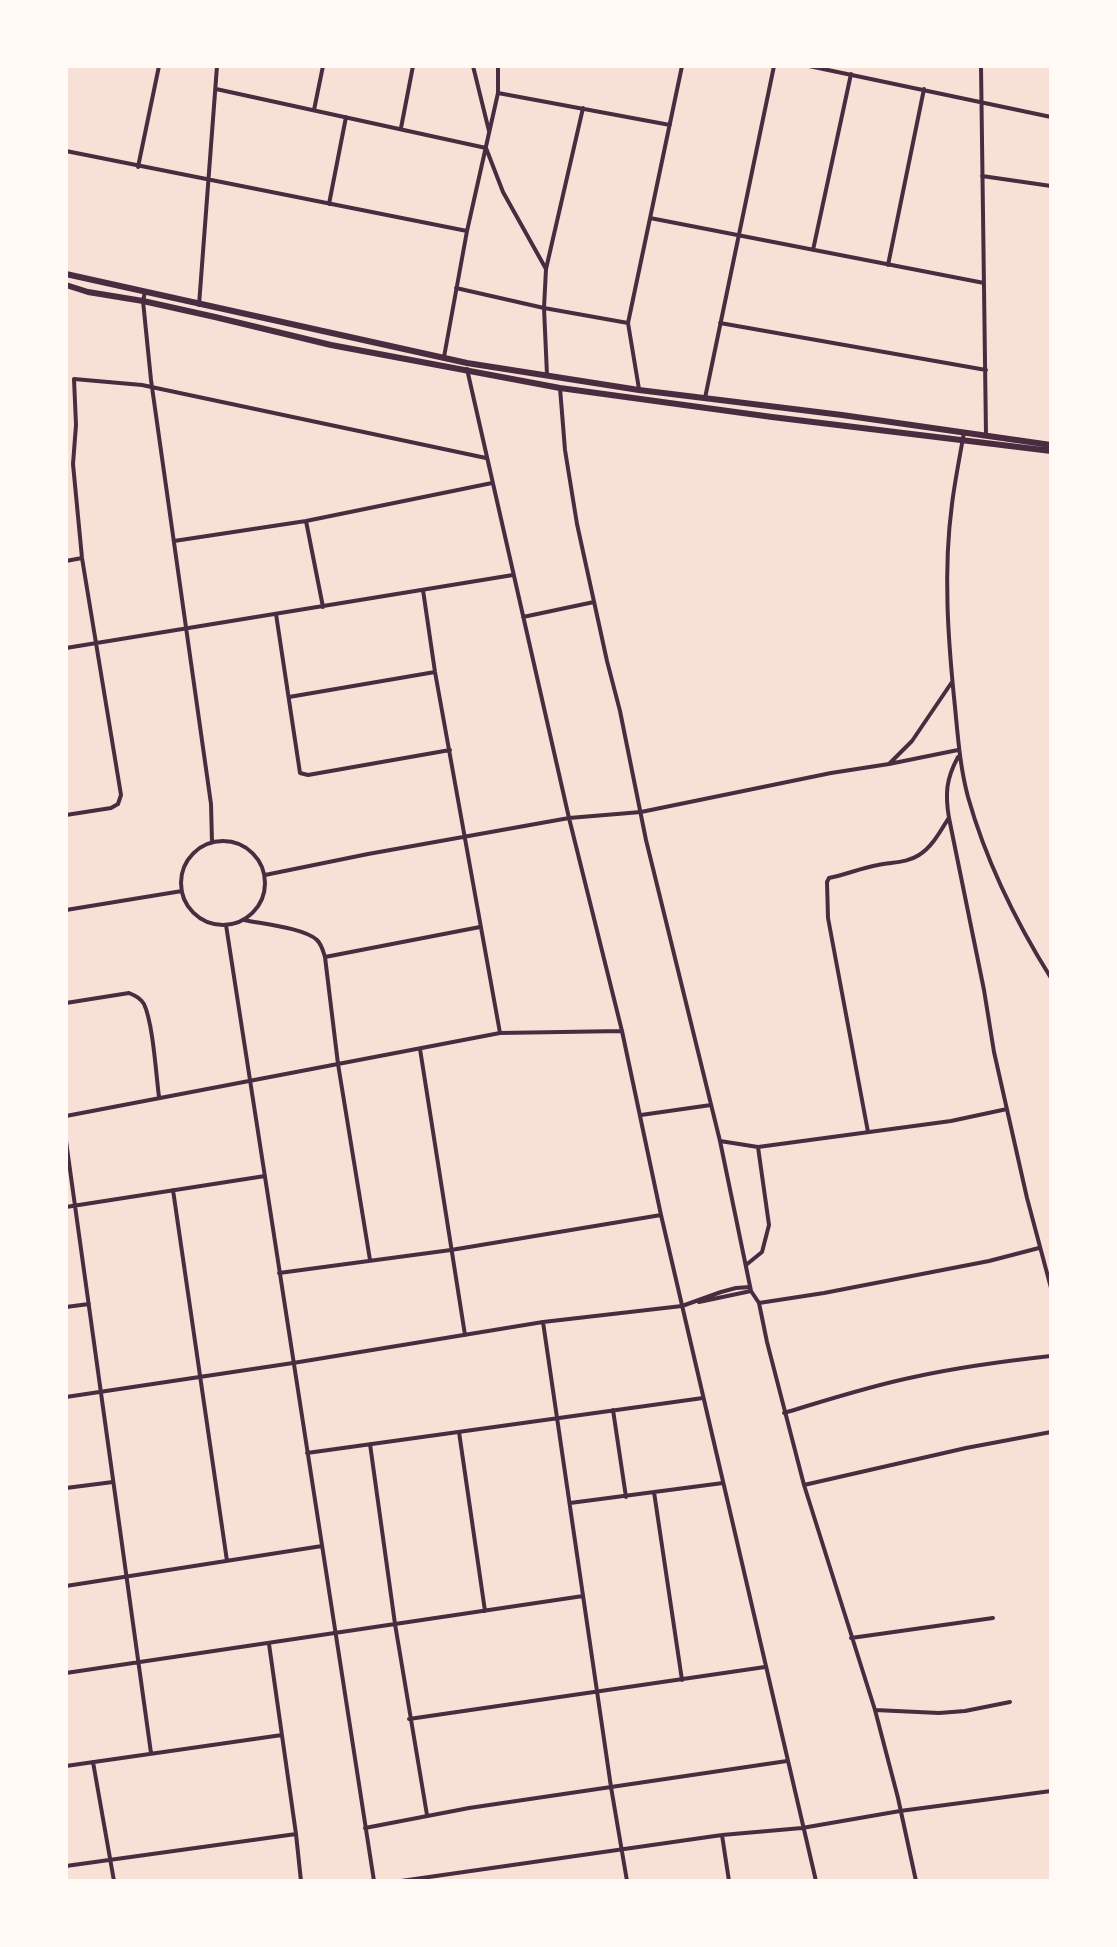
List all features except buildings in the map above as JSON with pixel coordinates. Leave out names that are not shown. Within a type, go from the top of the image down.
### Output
[{"type":"main road","points":[[66,274],[467,363],[639,390],[1051,445]]},
{"type":"main road","points":[[66,285],[88,292],[143,301],[331,345],[560,388],[1051,451]]},
{"type":"street","points":[[138,167],[159,66]]},
{"type":"street","points":[[199,305],[217,66]]},
{"type":"street","points":[[314,110],[323,66]]},
{"type":"street","points":[[402,128],[413,66]]},
{"type":"street","points":[[473,66],[489,132]]},
{"type":"street","points":[[443,358],[467,231],[498,93],[498,66]]},
{"type":"street","points":[[639,390],[628,323],[682,66]]},
{"type":"street","points":[[705,398],[774,66]]},
{"type":"street","points":[[809,66],[1051,117]]},
{"type":"street","points":[[981,66],[986,435]]},
{"type":"street","points":[[813,250],[850,74]]},
{"type":"street","points":[[216,89],[486,147]]},
{"type":"street","points":[[888,265],[924,89]]},
{"type":"street","points":[[498,93],[670,125]]},
{"type":"street","points":[[547,375],[544,308],[546,269],[583,108]]},
{"type":"street","points":[[329,204],[346,117]]},
{"type":"street","points":[[486,147],[503,192],[546,269]]},
{"type":"street","points":[[66,151],[467,231]]},
{"type":"street","points":[[982,177],[1051,186]]},
{"type":"street","points":[[650,218],[984,283]]},
{"type":"street","points":[[456,288],[544,308],[628,323]]},
{"type":"street","points":[[145,292],[143,301],[153,387],[211,804],[212,842]]},
{"type":"street","points":[[720,323],[986,370]]},
{"type":"street","points":[[467,363],[466,372],[569,818],[622,1031],[661,1215],[816,1881]]},
{"type":"street","points":[[66,815],[111,808],[118,804],[121,795],[82,558],[73,464],[76,425],[74,379],[153,387],[486,458]]},
{"type":"street","points":[[560,388],[570,489],[641,812],[720,1141],[751,1289],[759,1303],[784,1413],[804,1485],[875,1710],[916,1881]]},
{"type":"street","points":[[964,432],[952,504],[947,573],[947,609],[958,750],[968,798],[1010,908],[1051,978]]},
{"type":"street","points":[[174,541],[306,521],[492,483]]},
{"type":"street","points":[[306,521],[323,607]]},
{"type":"street","points":[[66,561],[82,558]]},
{"type":"street","points":[[66,648],[513,575]]},
{"type":"street","points":[[423,590],[435,672],[500,1033]]},
{"type":"street","points":[[523,617],[594,602]]},
{"type":"street","points":[[276,614],[295,748],[302,775],[308,776],[450,750]]},
{"type":"street","points":[[289,697],[435,672]]},
{"type":"street","points":[[889,764],[912,741],[952,682]]},
{"type":"street","points":[[265,875],[569,818],[641,812],[831,773],[958,750]]},
{"type":"street","points":[[959,756],[949,775],[946,801],[984,990],[994,1052],[1039,1248],[1051,1288]]},
{"type":"street","points":[[868,1132],[828,918],[827,882],[829,879],[847,873],[881,864],[910,860],[918,856],[933,841],[949,818]]},
{"type":"street","points":[[225,840],[239,843],[251,851],[260,862],[265,875],[262,901],[254,912],[244,920],[226,925],[202,920],[186,902],[182,891],[184,866],[200,847],[212,842],[225,840]]},
{"type":"street","points":[[66,910],[182,891]]},
{"type":"street","points":[[244,920],[303,933],[316,939],[322,946],[338,1064],[370,1260]]},
{"type":"street","points":[[226,925],[374,1881]]},
{"type":"street","points":[[325,957],[480,927]]},
{"type":"street","points":[[66,1003],[129,993],[138,996],[148,1017],[159,1097]]},
{"type":"street","points":[[66,1116],[500,1033],[622,1031]]},
{"type":"street","points":[[420,1049],[465,1335]]},
{"type":"street","points":[[641,1115],[711,1105]]},
{"type":"street","points":[[720,1141],[758,1147],[951,1121],[1007,1109]]},
{"type":"street","points":[[66,1141],[151,1753]]},
{"type":"street","points":[[746,1265],[762,1251],[769,1225],[758,1147]]},
{"type":"street","points":[[66,1207],[265,1176]]},
{"type":"street","points":[[173,1190],[227,1561]]},
{"type":"street","points":[[279,1273],[451,1250],[661,1215]]},
{"type":"street","points":[[759,1303],[824,1293],[989,1261],[1039,1248]]},
{"type":"street","points":[[66,1397],[543,1322],[682,1306],[721,1292],[751,1289]]},
{"type":"street","points":[[66,1307],[89,1304]]},
{"type":"street","points":[[543,1322],[611,1787],[627,1881]]},
{"type":"street","points":[[784,1413],[913,1377],[995,1362],[1051,1356]]},
{"type":"street","points":[[308,1453],[703,1398]]},
{"type":"street","points":[[613,1410],[626,1497]]},
{"type":"street","points":[[459,1432],[485,1611]]},
{"type":"street","points":[[804,1485],[1051,1432]]},
{"type":"street","points":[[370,1444],[394,1624],[427,1815]]},
{"type":"street","points":[[66,1488],[113,1482]]},
{"type":"street","points":[[570,1503],[723,1483]]},
{"type":"street","points":[[654,1492],[682,1680]]},
{"type":"street","points":[[66,1586],[322,1546]]},
{"type":"street","points":[[66,1673],[139,1664],[583,1596]]},
{"type":"street","points":[[851,1638],[993,1618]]},
{"type":"street","points":[[269,1644],[301,1881]]},
{"type":"street","points":[[409,1719],[765,1668]]},
{"type":"street","points":[[875,1710],[965,1712],[1010,1702]]},
{"type":"street","points":[[66,1766],[282,1735]]},
{"type":"street","points":[[365,1828],[427,1815],[787,1761]]},
{"type":"street","points":[[93,1762],[114,1881]]},
{"type":"street","points":[[401,1881],[433,1879],[722,1835],[802,1828],[900,1811],[1051,1791]]},
{"type":"street","points":[[66,1866],[296,1834]]},
{"type":"street","points":[[722,1835],[729,1881]]}]
